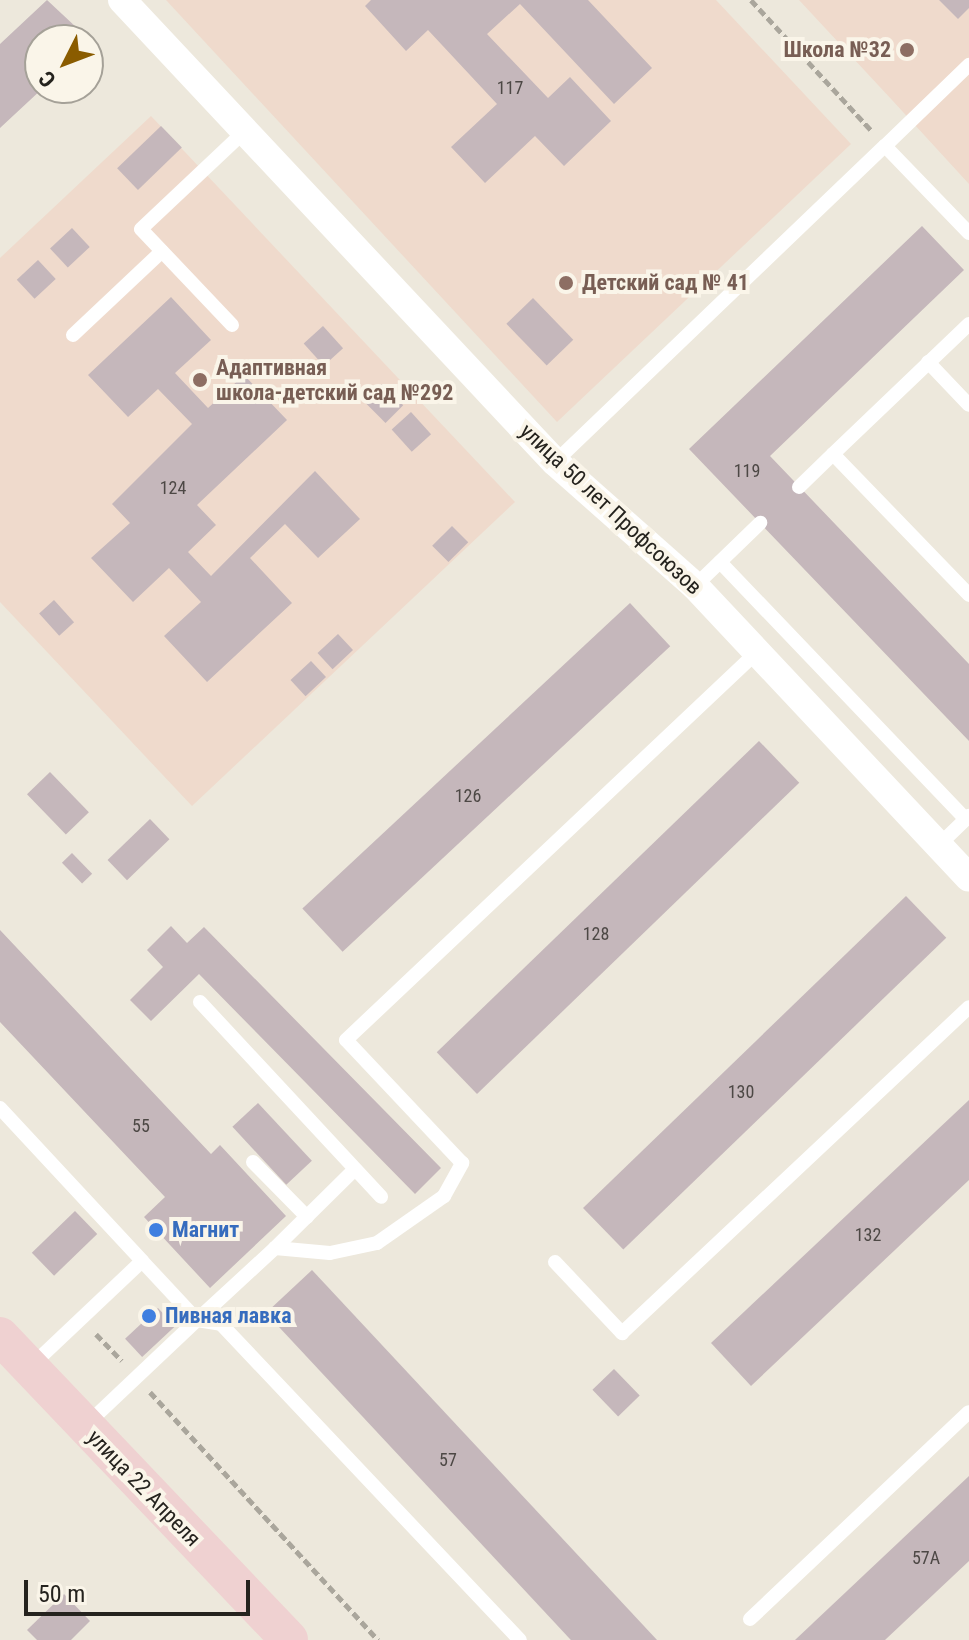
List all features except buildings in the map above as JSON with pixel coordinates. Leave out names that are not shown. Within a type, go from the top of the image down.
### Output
[{"type":"main road","name":"улица 22 Апреля","points":[[0,1336],[288,1640]]},
{"type":"street","name":"улица 50 лет Профсоюзов","points":[[122,0],[555,462],[695,586],[969,878]]},
{"type":"lane","points":[[555,462],[969,65]]},
{"type":"lane","points":[[232,325],[141,229],[245,131]]},
{"type":"lane","points":[[885,146],[969,233]]},
{"type":"lane","points":[[73,335],[162,251]]},
{"type":"lane","points":[[799,487],[969,324]]},
{"type":"lane","points":[[928,362],[969,405]]},
{"type":"lane","points":[[833,454],[969,595]]},
{"type":"lane","points":[[695,586],[760,523]]},
{"type":"lane","points":[[720,562],[967,818],[939,845]]},
{"type":"lane","points":[[275,1248],[330,1253],[377,1243],[444,1196],[462,1163],[346,1040],[757,652]]},
{"type":"lane","points":[[200,1002],[381,1197]]},
{"type":"lane","points":[[555,1262],[622,1333],[969,1007]]},
{"type":"lane","points":[[0,1108],[197,1320],[221,1324],[520,1640]]},
{"type":"lane","points":[[253,1162],[307,1217]]},
{"type":"lane","points":[[85,1426],[355,1169]]},
{"type":"lane","points":[[30,1367],[142,1261]]},
{"type":"lane","points":[[750,1619],[969,1412]]},
{"type":"path","points":[[751,0],[885,146]]},
{"type":"path","points":[[82,1318],[378,1640]]},
{"type":"shaded area","name":"Детский сад № 41","points":[[166,0],[716,0],[851,144],[557,422]]},
{"type":"shaded area","name":"Школа №32","points":[[799,0],[969,0],[969,184],[892,100]]},
{"type":"shaded area","name":"Адаптивная школа-детский сад №292","points":[[151,116],[515,502],[192,806],[0,602],[0,258]]},
{"type":"place","name":"Школа №32","points":[[907,50]]},
{"type":"place","name":"Детский сад № 41","points":[[566,283]]},
{"type":"place","name":"Адаптивная школа-детский сад №292","points":[[200,380]]},
{"type":"place","name":"Магнит","points":[[156,1230]]},
{"type":"place","name":"Пивная лавка","points":[[149,1316]]}]
